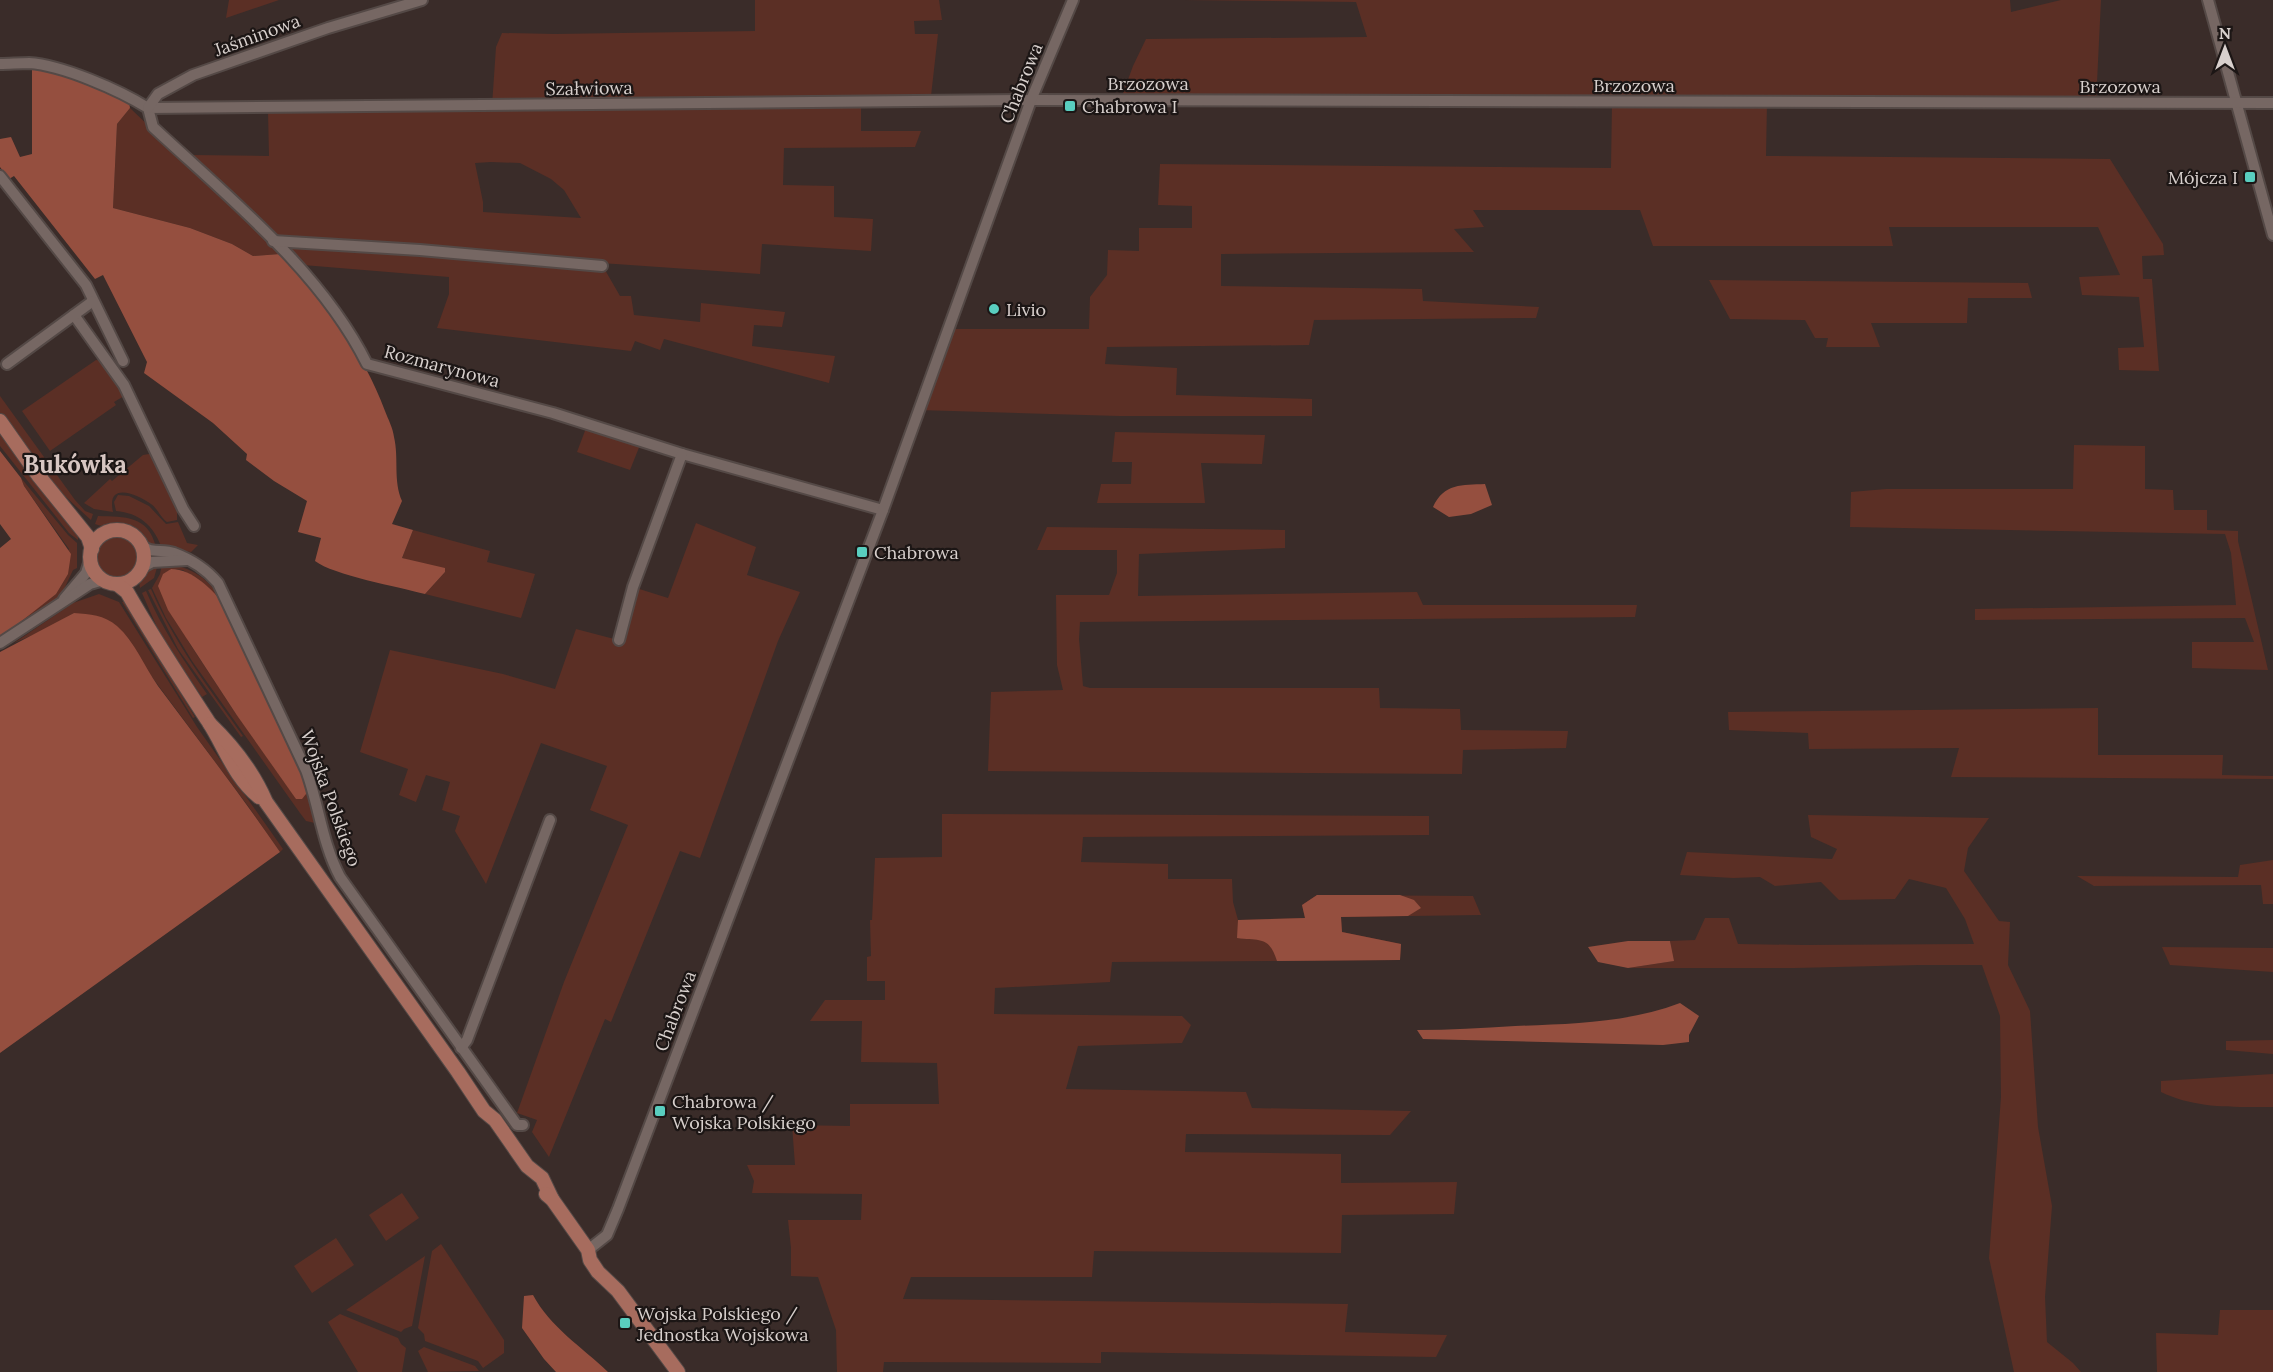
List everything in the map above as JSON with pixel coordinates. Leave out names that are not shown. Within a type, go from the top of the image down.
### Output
[{"type":"main road","points":[[0,421],[38,475],[65,506],[96,529],[128,533],[141,545],[143,554],[139,571],[128,581],[110,582],[96,573],[90,540],[72,519],[65,506]]},
{"type":"main road","points":[[91,555],[98,538],[112,531]]},
{"type":"main road","name":"Wojska Polskiego","points":[[139,571],[135,583],[151,631]]},
{"type":"main road","name":"Wojska Polskiego","points":[[110,582],[124,588],[210,724],[234,750],[260,788],[266,802],[458,1072],[483,1111],[495,1120],[538,1186],[552,1199],[588,1250],[591,1260],[601,1275],[618,1291],[678,1372]]},
{"type":"street","name":"Jaśminowa","points":[[148,108],[158,94],[193,75],[328,28],[422,0]]},
{"type":"street","name":"Chabrowa","points":[[588,1250],[607,1234],[618,1209],[883,510],[1031,100],[1073,0]]},
{"type":"street","points":[[2208,0],[2273,235]]},
{"type":"street","points":[[0,64],[34,64],[85,78],[128,96],[148,108]]},
{"type":"street","name":"Szałwiowa","points":[[148,108],[1031,100]]},
{"type":"street","name":"Brzozowa","points":[[1031,100],[2273,103]]},
{"type":"street","name":"Rozmarynowa","points":[[148,108],[153,127],[273,241],[313,284],[339,319],[367,364],[552,413],[682,454],[883,510]]},
{"type":"street","points":[[0,177],[4,190],[86,285],[123,361]]},
{"type":"street","points":[[273,241],[420,250],[602,266]]},
{"type":"street","points":[[7,364],[93,301]]},
{"type":"street","points":[[74,315],[124,385],[183,509],[194,526]]},
{"type":"street","points":[[619,640],[633,587],[682,454]]},
{"type":"street","name":"Wojska Polskiego","points":[[141,545],[150,551],[174,553],[187,560],[212,577],[226,598],[306,770],[324,839],[340,877],[460,1048],[517,1125],[523,1125]]},
{"type":"street","points":[[62,602],[86,573],[91,555]]},
{"type":"street","points":[[139,571],[152,562],[187,560]]},
{"type":"street","points":[[0,643],[97,580],[110,582]]},
{"type":"street","points":[[460,1048],[467,1040],[550,820]]},
{"type":"shaded area","points":[[229,0],[279,0],[226,18]]},
{"type":"shaded area","points":[[755,0],[939,0],[942,20],[914,21],[915,34],[938,34],[931,96],[1122,96],[1146,39],[1367,37],[1356,2],[1184,0],[2010,0],[2011,12],[2061,0],[2101,0],[2096,103],[1767,102],[1766,156],[2110,159],[2163,244],[2164,255],[2142,256],[2143,279],[2152,279],[2159,371],[2119,370],[2118,348],[2144,347],[2139,297],[2082,295],[2079,277],[2120,275],[2098,227],[1889,227],[1893,246],[1653,246],[1640,210],[1473,210],[1484,227],[1454,229],[1474,252],[1221,254],[1221,286],[1422,289],[1423,301],[1539,307],[1536,318],[1314,320],[1309,345],[1107,347],[1105,364],[1177,368],[1176,395],[1312,399],[1312,416],[1119,416],[919,410],[948,329],[1089,329],[1090,297],[1107,275],[1108,250],[1139,251],[1139,228],[1192,228],[1192,206],[1158,205],[1160,164],[1611,168],[1612,103],[1673,102],[861,106],[861,131],[921,131],[915,147],[784,148],[783,185],[834,186],[834,217],[873,219],[871,251],[762,244],[760,274],[601,263],[620,296],[631,296],[634,315],[700,322],[701,303],[785,312],[782,327],[754,325],[752,346],[835,356],[829,383],[664,339],[660,350],[635,341],[631,351],[437,328],[449,294],[449,277],[303,265],[190,155],[269,156],[268,111],[492,106],[496,47],[502,33],[755,31]],"holes":[[[475,163],[520,163],[551,179],[564,190],[581,218],[483,212]]]},
{"type":"shaded area","points":[[28,63],[128,96],[130,108],[117,124],[113,208],[190,228],[232,244],[253,256],[280,254],[327,308],[366,368],[393,430],[398,486],[402,501],[392,524],[413,530],[402,558],[445,568],[445,572],[425,594],[351,576],[315,561],[321,538],[298,532],[307,501],[274,481],[246,460],[247,454],[213,423],[144,373],[147,362],[103,275],[95,279],[14,176],[9,179],[0,167],[0,139],[11,137],[20,157],[32,154],[32,70],[29,69]]},
{"type":"shaded area","points":[[130,108],[280,254],[253,256],[232,244],[190,228],[113,208],[117,124]]},
{"type":"shaded area","points":[[1709,280],[2028,283],[2032,298],[1968,298],[1967,323],[1871,323],[1880,347],[1826,347],[1828,338],[1815,338],[1805,320],[1730,319]]},
{"type":"shaded area","points":[[96,360],[103,361],[122,388],[124,396],[114,402],[116,405],[50,451],[22,411]]},
{"type":"shaded area","points":[[0,396],[75,500],[85,511],[93,514],[91,520],[56,488],[35,462],[0,413]]},
{"type":"shaded area","points":[[588,423],[640,445],[630,470],[577,452]]},
{"type":"shaded area","points":[[0,430],[78,533],[78,540],[69,533],[0,446]]},
{"type":"shaded area","points":[[1115,432],[1265,435],[1262,464],[1201,463],[1205,503],[1097,503],[1101,484],[1131,484],[1132,462],[1112,462]]},
{"type":"shaded area","points":[[2074,445],[2145,446],[2145,489],[2173,490],[2174,510],[2207,510],[2207,530],[2238,531],[2238,541],[2268,670],[2192,668],[2192,642],[2254,642],[2245,618],[1975,620],[1975,609],[2236,605],[2231,553],[2225,534],[1850,527],[1851,492],[1886,489],[2073,489]]},
{"type":"shaded area","points":[[0,451],[21,478],[24,486],[71,554],[68,574],[56,594],[0,638],[0,548],[11,539],[0,524]]},
{"type":"shaded area","points":[[143,455],[153,455],[177,506],[177,520],[167,522],[151,504],[131,494],[118,493],[114,496],[113,512],[94,509],[84,503],[110,479],[112,481]]},
{"type":"shaded area","points":[[21,478],[77,543],[77,568],[73,570],[59,600],[10,632],[19,624],[69,549],[24,486]]},
{"type":"shaded area","points":[[1485,484],[1492,505],[1471,514],[1449,517],[1433,507],[1437,499],[1448,489],[1461,485]]},
{"type":"shaded area","points":[[118,495],[129,496],[149,506],[166,524],[178,522],[187,543],[198,545],[191,552],[161,546],[154,532],[144,521],[132,514],[116,511],[114,502]]},
{"type":"shaded area","points":[[98,516],[126,518],[141,523],[152,537],[156,547],[147,543],[129,528],[95,524]]},
{"type":"shaded area","points":[[696,523],[756,547],[747,575],[800,592],[778,641],[700,858],[680,851],[611,1022],[605,1019],[549,1157],[532,1132],[537,1120],[517,1113],[564,982],[628,825],[590,810],[607,766],[541,743],[486,884],[455,831],[460,816],[442,810],[450,782],[426,775],[416,802],[399,795],[408,769],[360,752],[390,650],[503,674],[555,689],[576,629],[618,640],[633,587],[668,598]]},
{"type":"shaded area","points":[[1047,527],[1285,530],[1285,548],[1139,554],[1138,596],[1417,592],[1423,605],[1637,605],[1635,617],[1080,622],[1083,686],[1090,688],[1379,688],[1380,708],[1460,709],[1461,730],[1568,731],[1566,748],[1463,750],[1462,774],[988,771],[991,692],[1063,690],[1057,665],[1056,595],[1109,595],[1117,573],[1117,550],[1037,550]]},
{"type":"shaded area","points":[[413,530],[490,551],[487,562],[535,574],[521,618],[425,594],[445,572],[402,558]]},
{"type":"shaded area","points":[[117,535],[132,541],[138,556],[132,571],[117,577],[102,571],[96,556],[102,541]]},
{"type":"shaded area","points":[[158,564],[154,578],[140,588],[139,583],[143,573]]},
{"type":"shaded area","points":[[162,564],[183,567],[200,576],[214,589],[226,606],[183,570],[170,569],[188,641],[236,714],[307,784],[315,823],[306,821],[300,813],[192,661],[166,618],[152,588],[160,574]]},
{"type":"shaded area","points":[[171,569],[194,576],[226,606],[307,784],[306,794],[302,799],[296,799],[236,714],[168,610],[158,586],[163,574]]},
{"type":"shaded area","points":[[151,589],[181,647],[243,736],[241,737],[178,649],[148,590]]},
{"type":"shaded area","points":[[146,591],[166,632],[207,694],[202,697],[160,634],[142,593]]},
{"type":"shaded area","points":[[99,594],[119,602],[197,727],[283,849],[280,852],[146,669],[129,639],[115,625],[74,613],[45,630],[14,643],[73,603]]},
{"type":"shaded area","points":[[128,600],[195,717],[193,718],[122,602]]},
{"type":"shaded area","points":[[74,613],[102,617],[123,632],[158,686],[280,852],[0,1053],[0,652]]},
{"type":"shaded area","points":[[2098,708],[2098,755],[2223,755],[2222,775],[2273,776],[2273,779],[1951,777],[1959,748],[1809,749],[1808,733],[1729,730],[1728,712]]},
{"type":"shaded area","points":[[942,814],[1429,816],[1429,835],[1083,837],[1081,862],[1168,864],[1168,879],[1232,879],[1233,902],[1238,920],[1305,918],[1302,905],[1317,895],[1473,896],[1481,915],[1341,917],[1342,932],[1401,944],[1400,960],[1112,962],[1110,982],[995,988],[994,1014],[1182,1016],[1191,1025],[1182,1043],[1078,1046],[1066,1089],[1246,1092],[1252,1108],[1411,1111],[1390,1135],[1186,1134],[1185,1152],[1341,1154],[1341,1183],[1457,1182],[1454,1214],[1342,1215],[1341,1253],[1094,1251],[1092,1277],[911,1277],[903,1299],[1348,1304],[1345,1332],[1447,1335],[1436,1357],[1101,1352],[1101,1363],[884,1362],[883,1372],[837,1372],[836,1330],[818,1277],[791,1276],[788,1220],[861,1220],[862,1194],[752,1193],[754,1181],[747,1165],[795,1165],[792,1125],[850,1126],[850,1104],[939,1104],[937,1063],[861,1062],[862,1021],[810,1021],[825,1000],[885,1000],[885,981],[867,981],[867,957],[871,956],[870,920],[872,920],[875,858],[942,857]]},
{"type":"shaded area","points":[[1808,815],[1989,818],[1968,848],[1964,871],[1999,921],[2010,922],[2008,965],[2030,1011],[2038,1127],[2052,1206],[2045,1297],[2047,1342],[2081,1372],[2014,1372],[1989,1258],[2001,1097],[2000,1016],[1982,965],[1628,968],[1673,961],[1670,941],[1695,940],[1705,918],[1729,918],[1738,944],[1974,944],[1965,919],[1946,888],[1909,879],[1895,899],[1839,900],[1821,882],[1775,886],[1760,877],[1680,875],[1687,852],[1832,859],[1837,849],[1811,837]]},
{"type":"shaded area","points":[[2273,860],[2273,904],[2263,904],[2261,885],[2094,886],[2077,876],[2238,877],[2240,865]]},
{"type":"shaded area","points":[[1317,895],[1400,895],[1414,900],[1421,908],[1408,916],[1341,917],[1342,932],[1401,944],[1400,960],[1277,961],[1271,947],[1263,941],[1237,938],[1238,920],[1305,918],[1302,905]]},
{"type":"shaded area","points":[[1628,941],[1670,941],[1674,961],[1628,968],[1598,962],[1588,947]]},
{"type":"shaded area","points":[[2162,947],[2273,948],[2273,972],[2170,965]]},
{"type":"shaded area","points":[[1680,1003],[1699,1016],[1689,1035],[1689,1042],[1663,1045],[1423,1039],[1417,1030],[1619,1019]]},
{"type":"shaded area","points":[[2273,1040],[2273,1054],[2226,1050],[2226,1041]]},
{"type":"shaded area","points":[[2273,1074],[2273,1107],[2230,1107],[2202,1104],[2174,1098],[2161,1092],[2161,1081]]},
{"type":"shaded area","points":[[402,1193],[419,1218],[386,1241],[369,1215]]},
{"type":"shaded area","points":[[336,1238],[354,1265],[312,1293],[294,1266]]},
{"type":"shaded area","points":[[441,1244],[504,1340],[504,1353],[483,1368],[478,1361],[425,1341],[424,1334],[418,1328],[432,1251]]},
{"type":"shaded area","points":[[425,1256],[412,1326],[401,1332],[346,1310]]},
{"type":"shaded area","points":[[533,1295],[557,1327],[608,1372],[556,1372],[522,1328],[524,1296]]},
{"type":"shaded area","points":[[2220,1310],[2273,1310],[2273,1372],[2157,1372],[2156,1333],[2218,1335]]},
{"type":"shaded area","points":[[340,1314],[398,1338],[406,1348],[402,1372],[358,1372],[328,1322]]},
{"type":"shaded area","points":[[424,1347],[475,1366],[479,1371],[428,1372],[418,1351]]},
{"type":"place","name":"Chabrowa I","points":[[1070,106]]},
{"type":"place","name":"Mójcza I","points":[[2250,177]]},
{"type":"place","name":"Livio","points":[[994,309]]},
{"type":"place","name":"Chabrowa","points":[[862,552]]},
{"type":"place","name":"Chabrowa / Wojska Polskiego","points":[[660,1111]]},
{"type":"place","name":"Wojska Polskiego / Jednostka Wojskowa","points":[[625,1323]]},
{"type":"district","name":"Bukówka","points":[[75,464]]}]
